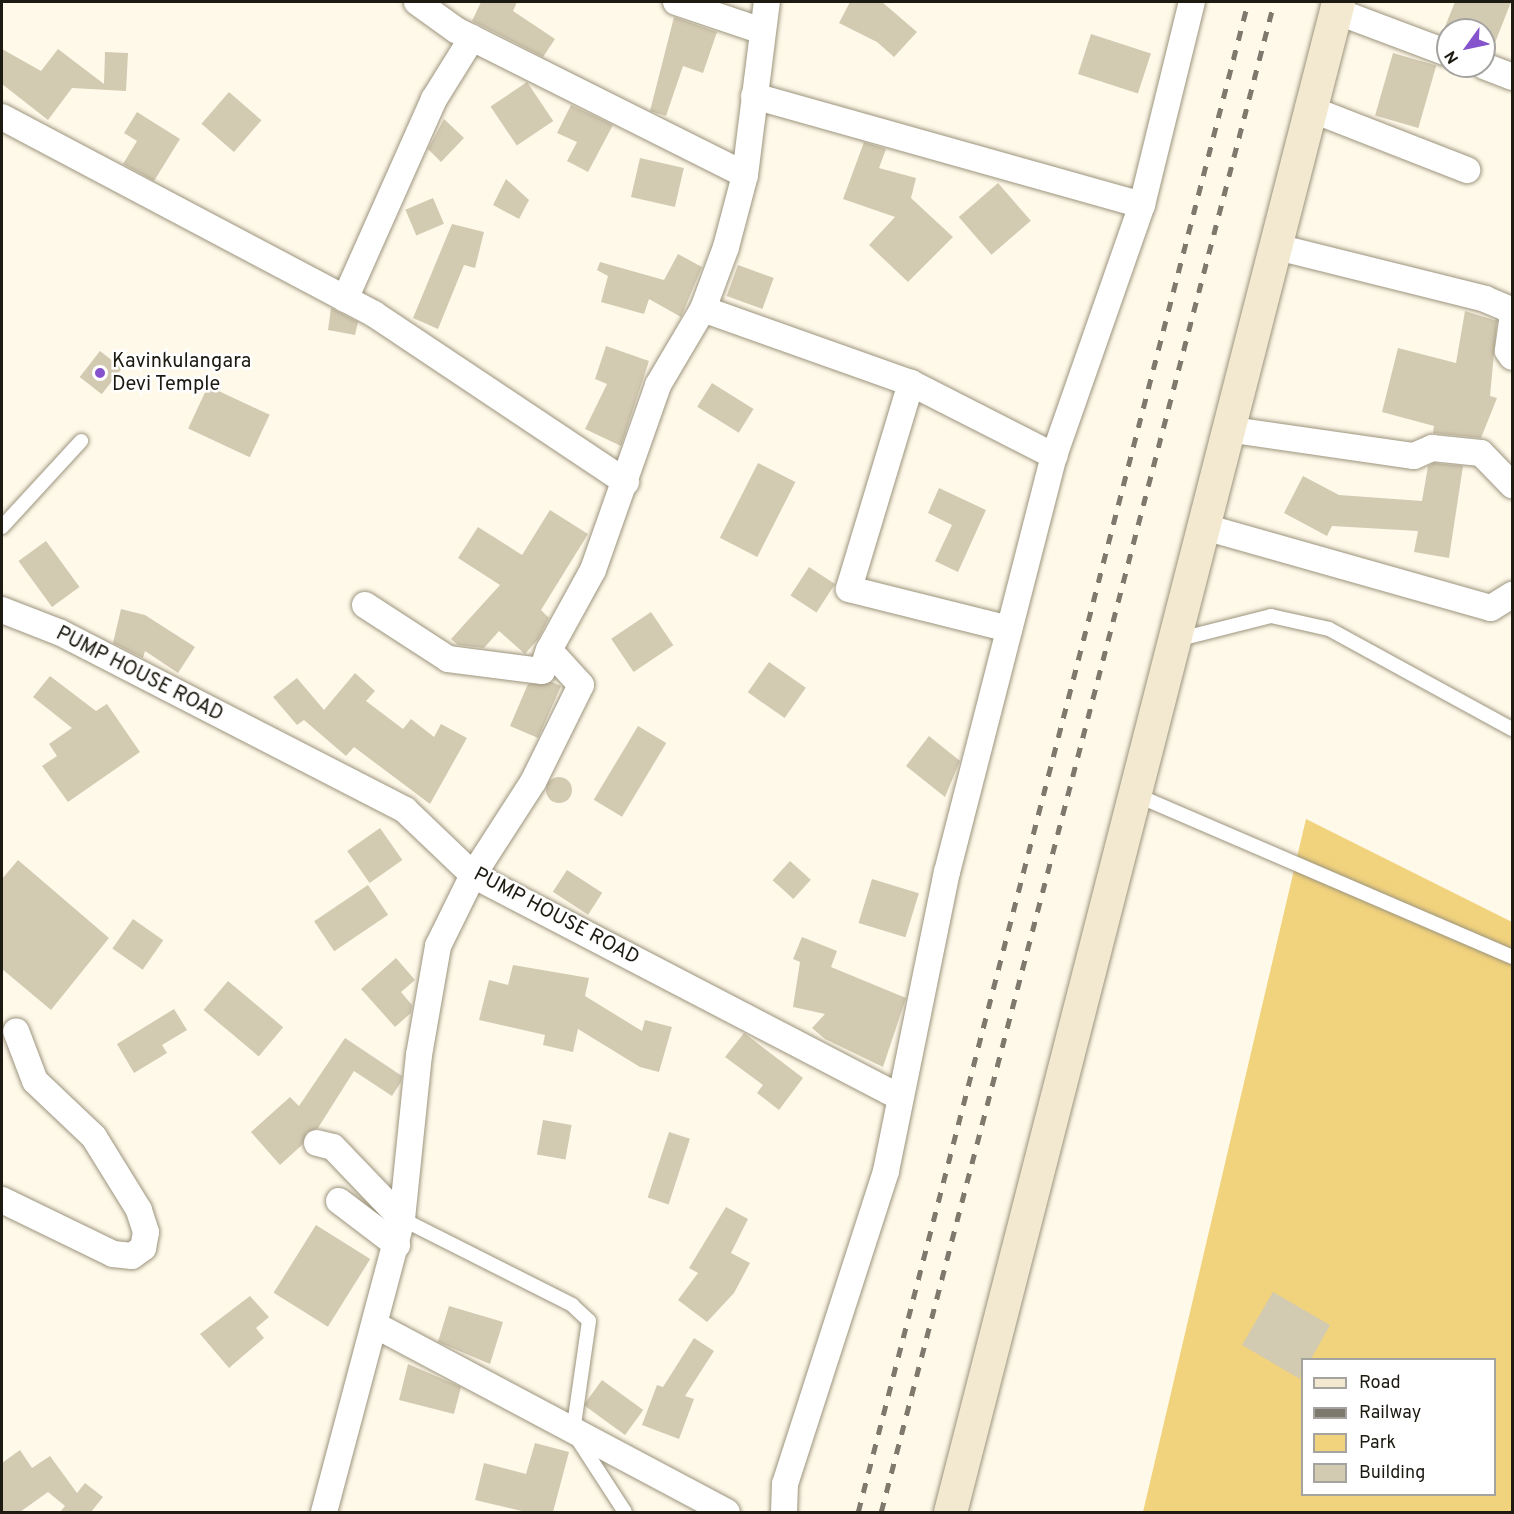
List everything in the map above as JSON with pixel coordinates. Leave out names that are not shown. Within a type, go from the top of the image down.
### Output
[{"type":"main road","points":[[950,1512],[1308,108],[1337,6]]},
{"type":"street","points":[[417,2],[472,38],[745,175]]},
{"type":"street","points":[[676,2],[762,31]]},
{"type":"street","points":[[365,605],[448,659],[542,670],[549,650],[593,570],[626,482],[658,385],[703,309],[745,175],[767,2]]},
{"type":"street","points":[[784,1512],[785,1484],[886,1171],[898,1096],[947,872],[1054,456],[1142,205],[1192,2]]},
{"type":"street","points":[[1337,6],[1436,48]]},
{"type":"street","points":[[345,299],[434,99],[472,38]]},
{"type":"street","points":[[1496,70],[1512,76]]},
{"type":"street","points":[[754,96],[1142,205]]},
{"type":"street","points":[[1308,108],[1467,170]]},
{"type":"street","points":[[2,117],[345,299],[626,482]]},
{"type":"street","points":[[1273,246],[1485,299],[1508,309],[1512,319],[1512,357]]},
{"type":"street","points":[[703,309],[910,383],[1054,456]]},
{"type":"street","points":[[910,383],[849,589],[1009,629]]},
{"type":"street","points":[[1226,429],[1414,456],[1432,448],[1481,453],[1512,485]]},
{"type":"street","points":[[1201,526],[1491,608],[1512,595]]},
{"type":"street","name":"PUMP HOUSE ROAD","points":[[2,610],[61,633],[405,810],[473,875],[898,1096]]},
{"type":"street","points":[[324,1512],[377,1326],[397,1245],[402,1219],[419,1055],[438,946],[473,875],[533,782],[581,685],[549,650]]},
{"type":"street","points":[[2,1200],[113,1254],[132,1256],[144,1248],[146,1232],[139,1210],[94,1137],[34,1081],[16,1030]]},
{"type":"street","points":[[317,1143],[333,1147],[402,1219]]},
{"type":"street","points":[[339,1201],[397,1245]]},
{"type":"street","points":[[377,1326],[726,1512]]},
{"type":"lane","points":[[2,527],[81,441]]},
{"type":"lane","points":[[1172,641],[1271,616],[1329,629],[1512,729]]},
{"type":"lane","points":[[1133,794],[1512,957]]},
{"type":"lane","points":[[402,1219],[572,1305],[589,1321],[573,1432],[625,1512]]},
{"type":"green space","points":[[1306,819],[1512,922],[1512,1512],[1143,1512]]},
{"type":"building","points":[[481,2],[517,2],[513,11],[555,39],[543,57],[472,21]]},
{"type":"building","points":[[850,2],[882,2],[917,32],[894,57],[877,42],[839,23]]},
{"type":"building","points":[[1455,2],[1511,2],[1496,40],[1496,18],[1448,18]]},
{"type":"building","points":[[674,17],[717,32],[703,73],[683,66],[666,116],[650,111]]},
{"type":"building","points":[[1091,34],[1151,53],[1138,93],[1078,74]]},
{"type":"building","points":[[2,49],[41,71],[58,49],[104,84],[105,52],[128,53],[126,91],[72,88],[48,120],[2,84]]},
{"type":"building","points":[[1393,53],[1436,65],[1418,128],[1375,115]]},
{"type":"building","points":[[527,82],[553,121],[517,146],[491,107]]},
{"type":"building","points":[[229,92],[261,120],[234,152],[201,124]]},
{"type":"building","points":[[571,105],[613,125],[588,172],[567,161],[577,142],[557,133]]},
{"type":"building","points":[[137,112],[180,139],[154,181],[123,164],[137,141],[124,133]]},
{"type":"building","points":[[444,119],[464,138],[441,162],[428,149]]},
{"type":"building","points":[[864,142],[886,149],[879,168],[916,178],[911,198],[953,237],[908,282],[869,245],[895,217],[843,199]]},
{"type":"building","points":[[640,158],[684,168],[675,207],[631,197]]},
{"type":"building","points":[[506,179],[529,200],[519,219],[493,205]]},
{"type":"building","points":[[998,183],[1031,221],[992,255],[959,217]]},
{"type":"building","points":[[433,198],[444,224],[416,235],[405,210]]},
{"type":"building","points":[[452,224],[484,232],[475,268],[464,265],[438,329],[413,318]]},
{"type":"building","points":[[678,254],[702,267],[681,317],[649,299],[644,314],[601,302],[608,276],[597,270],[600,262],[664,280]]},
{"type":"building","points":[[738,265],[774,278],[762,309],[727,296]]},
{"type":"building","points":[[331,308],[358,322],[355,335],[328,330]]},
{"type":"building","points":[[1465,311],[1497,321],[1490,396],[1497,398],[1481,438],[1433,433],[1434,426],[1382,412],[1398,348],[1456,363]]},
{"type":"building","points":[[606,346],[649,361],[621,446],[585,429],[607,384],[595,379]]},
{"type":"building","name":"Kavinkulangara Devi Temple","points":[[100,351],[122,368],[102,394],[80,377]]},
{"type":"building","points":[[712,383],[754,409],[739,433],[697,407]]},
{"type":"building","points":[[208,386],[270,415],[250,457],[188,429]]},
{"type":"building","points":[[758,463],[795,482],[757,557],[720,538]]},
{"type":"building","points":[[1434,463],[1463,466],[1449,558],[1414,552],[1418,531],[1332,526],[1327,536],[1284,513],[1303,476],[1339,495],[1422,501],[1428,466]]},
{"type":"building","points":[[939,488],[986,510],[958,572],[935,561],[952,525],[928,513]]},
{"type":"building","points":[[550,510],[588,534],[541,610],[549,618],[538,639],[525,654],[499,631],[484,648],[458,645],[451,639],[500,585],[458,558],[478,527],[522,555]]},
{"type":"building","points":[[46,541],[80,587],[52,607],[18,561]]},
{"type":"building","points":[[809,567],[835,584],[816,612],[790,596]]},
{"type":"building","points":[[121,609],[145,615],[195,647],[178,673],[145,651],[143,658],[113,643]]},
{"type":"building","points":[[651,612],[673,645],[634,672],[611,639]]},
{"type":"building","points":[[769,662],[806,688],[785,718],[748,692]]},
{"type":"building","points":[[355,673],[375,691],[366,701],[403,729],[411,719],[434,737],[441,724],[467,738],[430,804],[354,747],[346,756],[304,720],[297,725],[273,697],[297,678],[324,710]]},
{"type":"building","points":[[50,676],[96,711],[107,704],[140,752],[68,802],[42,766],[57,756],[49,744],[72,728],[33,697]]},
{"type":"building","points":[[552,682],[561,686],[538,738],[510,726],[528,684]]},
{"type":"building","points":[[638,726],[666,743],[622,817],[594,800]]},
{"type":"building","points":[[929,736],[960,761],[945,797],[906,766]]},
{"type":"building","points":[[559,777],[568,781],[572,790],[568,799],[559,803],[550,799],[546,790],[550,781]]},
{"type":"building","points":[[380,828],[402,860],[370,883],[347,851]]},
{"type":"building","points":[[18,860],[109,938],[51,1010],[2,969],[2,879]]},
{"type":"building","points":[[790,861],[811,880],[793,899],[773,880]]},
{"type":"building","points":[[567,870],[602,893],[588,915],[553,892]]},
{"type":"building","points":[[872,879],[919,893],[905,937],[859,923]]},
{"type":"building","points":[[368,885],[388,915],[334,951],[314,921]]},
{"type":"building","points":[[133,919],[163,940],[143,970],[112,948]]},
{"type":"building","points":[[802,937],[837,951],[831,967],[906,998],[883,1067],[825,1039],[812,1028],[825,1014],[793,1007],[800,962],[793,959]]},
{"type":"building","points":[[396,958],[415,980],[401,992],[412,1005],[411,1013],[395,1027],[361,989]]},
{"type":"building","points":[[513,965],[589,978],[585,996],[642,1031],[645,1020],[672,1027],[659,1072],[640,1067],[578,1029],[573,1052],[543,1045],[545,1035],[479,1020],[489,980],[508,985]]},
{"type":"building","points":[[228,981],[283,1027],[259,1056],[204,1010]]},
{"type":"building","points":[[174,1009],[187,1030],[162,1045],[167,1053],[134,1073],[117,1044]]},
{"type":"building","points":[[744,1033],[803,1078],[779,1110],[757,1093],[763,1085],[725,1057]]},
{"type":"building","points":[[345,1038],[402,1076],[401,1082],[392,1096],[354,1071],[318,1128],[307,1132],[302,1145],[280,1165],[251,1132],[290,1097],[299,1106]]},
{"type":"building","points":[[543,1120],[572,1125],[565,1160],[537,1154]]},
{"type":"building","points":[[669,1132],[690,1139],[669,1204],[648,1198]]},
{"type":"building","points":[[726,1207],[748,1219],[731,1253],[750,1263],[734,1293],[707,1322],[678,1300],[698,1273],[689,1268]]},
{"type":"building","points":[[316,1225],[370,1259],[328,1327],[274,1293]]},
{"type":"building","points":[[1273,1292],[1330,1325],[1312,1358],[1301,1358],[1300,1379],[1242,1345]]},
{"type":"building","points":[[250,1296],[269,1317],[256,1328],[264,1338],[229,1368],[200,1334]]},
{"type":"building","points":[[449,1306],[503,1322],[490,1364],[438,1342]]},
{"type":"building","points":[[694,1338],[714,1351],[685,1396],[694,1399],[679,1439],[642,1425],[657,1385],[663,1387]]},
{"type":"building","points":[[408,1364],[461,1387],[454,1414],[399,1400]]},
{"type":"building","points":[[602,1380],[643,1410],[625,1435],[584,1405]]},
{"type":"building","points":[[535,1443],[569,1452],[553,1512],[526,1512],[475,1500],[484,1463],[526,1474]]},
{"type":"building","points":[[20,1450],[32,1468],[50,1456],[77,1493],[85,1483],[103,1497],[91,1512],[60,1512],[65,1506],[48,1492],[20,1512],[2,1512],[2,1463]]},
{"type":"railway","points":[[858,1512],[1248,2]]},
{"type":"railway","points":[[881,1512],[1274,2]]},
{"type":"place","name":"Kavinkulangara Devi Temple","points":[[100,373]]}]
